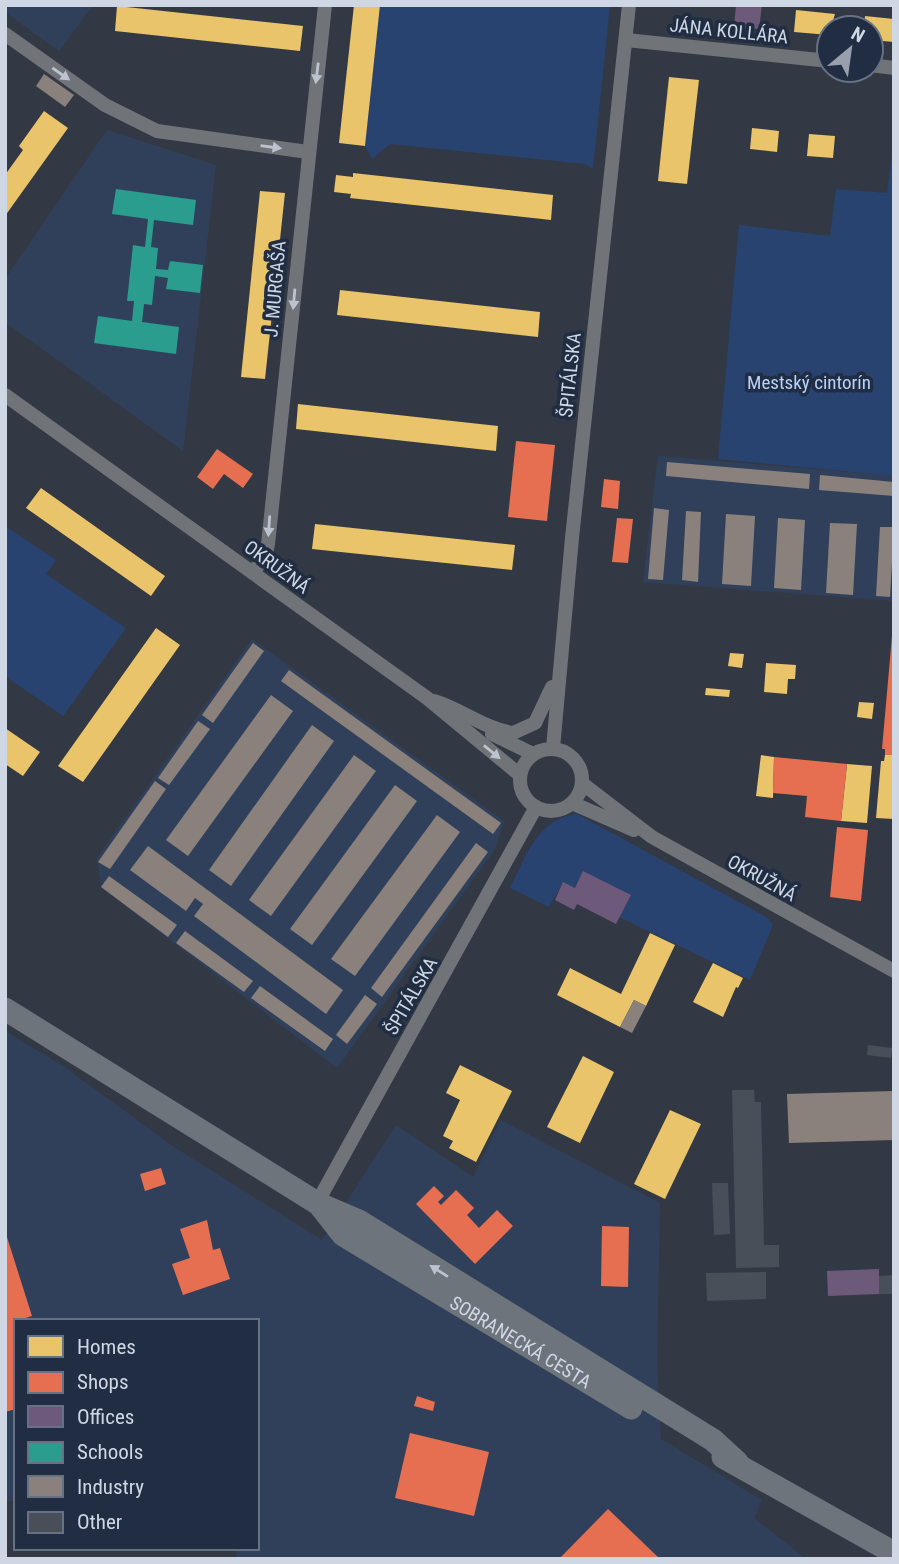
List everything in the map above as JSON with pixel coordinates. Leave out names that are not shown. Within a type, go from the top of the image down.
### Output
[{"type":"main road","name":"SOBRANECKÁ CESTA","points":[[5,1009],[317,1203],[371,1228],[713,1440],[737,1462],[894,1553]]},
{"type":"street","name":"J. MURGAŠA","points":[[253,573],[266,554],[268,544],[325,5]]},
{"type":"street","name":"ŠPITÁLSKA","points":[[553,748],[558,669],[629,5]]},
{"type":"street","points":[[5,34],[105,105],[157,131],[308,152]]},
{"type":"street","name":"JÁNA KOLLÁRA","points":[[626,40],[815,60]]},
{"type":"street","name":"OKRUŽNÁ","points":[[6,396],[426,698],[520,775]]},
{"type":"street","points":[[426,698],[458,708],[503,732],[521,732],[531,727],[540,716],[558,669]]},
{"type":"street","points":[[426,698],[533,754]]},
{"type":"street","points":[[553,748],[562,750],[577,761],[583,784],[572,803],[555,811],[536,807],[523,793],[520,775],[533,754],[553,748]]},
{"type":"street","name":"OKRUŽNÁ","points":[[583,784],[652,837],[894,971]]},
{"type":"street","points":[[572,803],[652,837]]},
{"type":"street","name":"ŠPITÁLSKA","points":[[317,1203],[536,807]]},
{"type":"shaded area","points":[[5,5],[93,5],[59,51],[5,12]]},
{"type":"shaded area","points":[[107,130],[216,165],[183,451],[5,322],[5,279]]},
{"type":"shaded area","points":[[658,456],[894,476],[894,601],[643,582]]},
{"type":"shaded area","points":[[252,639],[504,821],[495,849],[337,1068],[101,887],[97,858]]},
{"type":"shaded area","points":[[5,1031],[63,1066],[174,1147],[322,1240],[396,1125],[473,1177],[501,1120],[660,1203],[657,1361],[661,1439],[762,1500],[754,1518],[806,1559],[237,1559],[236,1550],[259,1550],[259,1319],[14,1319],[14,1500],[5,1502]]},
{"type":"green space","points":[[380,5],[610,5],[593,169],[585,164],[390,144],[372,159],[365,146]]},
{"type":"green space","name":"Mestský cintorín","points":[[894,137],[894,476],[718,459],[739,225],[830,236],[836,189],[887,193]]},
{"type":"green space","points":[[5,526],[56,560],[46,574],[126,628],[63,716],[5,676]]},
{"type":"green space","points":[[577,814],[768,918],[773,925],[750,980],[619,917],[583,872],[575,888],[563,883],[549,907],[510,888],[528,852],[543,831],[564,817]]},
{"type":"building: Homes","points":[[354,5],[380,5],[365,146],[339,143]]},
{"type":"building: Homes","points":[[117,6],[303,26],[300,51],[115,31]]},
{"type":"building: Homes","points":[[796,10],[835,14],[815,14],[815,34],[794,32]]},
{"type":"building: Homes","points":[[885,18],[894,19],[894,42],[885,41]]},
{"type":"building: Homes","points":[[669,77],[699,80],[687,184],[658,181]]},
{"type":"building: Homes","points":[[44,111],[68,128],[5,216],[5,175],[23,150],[19,146]]},
{"type":"building: Homes","points":[[752,128],[779,131],[777,152],[750,149]]},
{"type":"building: Homes","points":[[809,134],[835,136],[833,158],[807,156]]},
{"type":"building: Homes","points":[[353,173],[553,195],[551,220],[350,198],[351,194],[334,192],[336,175],[353,177]]},
{"type":"building: Homes","points":[[260,191],[285,193],[265,379],[241,377]]},
{"type":"building: Homes","points":[[340,290],[540,312],[538,337],[337,315]]},
{"type":"building: Homes","points":[[298,404],[498,426],[496,451],[296,429]]},
{"type":"building: Homes","points":[[41,488],[165,576],[151,596],[26,508]]},
{"type":"building: Homes","points":[[315,524],[515,545],[512,570],[312,549]]},
{"type":"building: Homes","points":[[156,628],[180,645],[83,782],[58,766]]},
{"type":"building: Homes","points":[[730,653],[744,654],[742,668],[728,666]]},
{"type":"building: Homes","points":[[766,663],[796,665],[795,679],[788,679],[787,694],[764,692]]},
{"type":"building: Homes","points":[[706,688],[730,690],[729,697],[705,695]]},
{"type":"building: Homes","points":[[859,702],[874,703],[872,719],[857,717]]},
{"type":"building: Homes","points":[[5,728],[40,752],[23,776],[5,764]]},
{"type":"building: Homes","points":[[761,755],[774,757],[773,798],[756,796]]},
{"type":"building: Homes","points":[[885,755],[894,755],[894,819],[876,818],[881,761],[884,761]]},
{"type":"building: Homes","points":[[847,764],[872,766],[867,823],[841,821]]},
{"type":"building: Homes","points":[[650,933],[675,945],[646,1006],[634,1000],[620,1027],[557,995],[570,968],[621,994]]},
{"type":"building: Homes","points":[[713,963],[743,978],[738,988],[736,987],[723,1017],[693,1002]]},
{"type":"building: Homes","points":[[583,1056],[614,1072],[580,1143],[547,1127]]},
{"type":"building: Homes","points":[[460,1065],[512,1091],[476,1162],[449,1148],[453,1141],[443,1136],[460,1100],[446,1093]]},
{"type":"building: Homes","points":[[670,1110],[701,1124],[665,1199],[634,1184]]},
{"type":"building: Shops","points":[[516,441],[555,445],[547,521],[508,517]]},
{"type":"building: Shops","points":[[217,449],[253,474],[243,488],[224,474],[213,489],[197,477]]},
{"type":"building: Shops","points":[[604,479],[620,481],[618,509],[601,507]]},
{"type":"building: Shops","points":[[617,518],[633,519],[628,563],[612,562]]},
{"type":"building: Shops","points":[[892,636],[894,755],[885,755],[885,749],[882,749]]},
{"type":"building: Shops","points":[[774,757],[847,764],[841,821],[805,817],[807,796],[773,793]]},
{"type":"building: Shops","points":[[837,827],[868,830],[861,901],[830,897]]},
{"type":"building: Shops","points":[[161,1168],[166,1184],[145,1191],[140,1174]]},
{"type":"building: Shops","points":[[434,1186],[444,1196],[438,1202],[441,1205],[456,1190],[474,1208],[467,1215],[479,1228],[497,1210],[513,1226],[475,1264],[416,1204]]},
{"type":"building: Shops","points":[[207,1220],[213,1250],[220,1248],[230,1279],[183,1295],[172,1264],[190,1258],[180,1229]]},
{"type":"building: Shops","points":[[602,1226],[629,1227],[628,1287],[601,1286]]},
{"type":"building: Shops","points":[[6,1234],[32,1316],[14,1319],[14,1410],[5,1412]]},
{"type":"building: Shops","points":[[417,1396],[435,1402],[433,1411],[414,1406]]},
{"type":"building: Shops","points":[[410,1433],[489,1452],[474,1516],[395,1498]]},
{"type":"building: Shops","points":[[608,1509],[660,1559],[559,1559]]},
{"type":"building: Offices","points":[[736,5],[762,5],[759,29],[734,27]]},
{"type":"building: Offices","points":[[583,871],[631,895],[616,924],[577,904],[574,910],[555,900],[563,882],[575,888]]},
{"type":"building: Offices","points":[[879,1269],[879,1294],[828,1296],[827,1271]]},
{"type":"building: Schools","points":[[116,189],[196,200],[193,225],[154,220],[151,247],[158,248],[156,269],[168,270],[170,261],[203,265],[200,293],[166,289],[168,278],[155,276],[152,305],[144,304],[142,322],[179,327],[176,354],[94,343],[98,316],[132,321],[134,301],[127,301],[133,245],[145,247],[148,219],[112,214]]},
{"type":"building: Industry","points":[[44,74],[74,95],[65,107],[36,86]]},
{"type":"building: Industry","points":[[667,462],[810,474],[809,489],[666,476]]},
{"type":"building: Industry","points":[[820,475],[894,482],[894,496],[819,490]]},
{"type":"building: Industry","points":[[654,508],[669,510],[663,580],[648,579]]},
{"type":"building: Industry","points":[[686,511],[701,512],[698,582],[682,580]]},
{"type":"building: Industry","points":[[726,514],[755,516],[751,586],[722,584]]},
{"type":"building: Industry","points":[[778,518],[805,520],[801,590],[774,588]]},
{"type":"building: Industry","points":[[830,523],[857,524],[853,595],[826,593]]},
{"type":"building: Industry","points":[[880,527],[894,527],[890,597],[876,596]]},
{"type":"building: Industry","points":[[253,643],[264,651],[213,723],[202,715]]},
{"type":"building: Industry","points":[[289,670],[501,823],[493,834],[281,681]]},
{"type":"building: Industry","points":[[271,695],[293,711],[188,856],[166,840]]},
{"type":"building: Industry","points":[[198,721],[210,729],[169,785],[158,778]]},
{"type":"building: Industry","points":[[312,725],[334,741],[231,886],[209,870]]},
{"type":"building: Industry","points":[[354,755],[376,771],[271,916],[249,900]]},
{"type":"building: Industry","points":[[155,781],[166,789],[110,869],[98,862]]},
{"type":"building: Industry","points":[[395,785],[417,801],[312,945],[290,929]]},
{"type":"building: Industry","points":[[437,815],[460,832],[355,976],[331,959]]},
{"type":"building: Industry","points":[[476,843],[488,852],[382,997],[371,988]]},
{"type":"building: Industry","points":[[148,846],[343,990],[326,1014],[194,916],[203,904],[195,898],[186,911],[130,870]]},
{"type":"building: Industry","points":[[109,876],[177,925],[168,937],[101,887]]},
{"type":"building: Industry","points":[[185,931],[253,981],[244,992],[176,943]]},
{"type":"building: Industry","points":[[260,986],[333,1039],[325,1051],[251,998]]},
{"type":"building: Industry","points":[[365,995],[377,1004],[347,1044],[336,1035]]},
{"type":"building: Industry","points":[[634,1000],[646,1006],[632,1033],[620,1027]]},
{"type":"building: Industry","points":[[894,1091],[894,1140],[789,1143],[787,1094]]},
{"type":"building: Other","points":[[868,1045],[892,1048],[891,1058],[867,1055]]},
{"type":"building: Other","points":[[732,1090],[754,1090],[755,1102],[761,1102],[764,1245],[779,1245],[779,1267],[736,1268]]},
{"type":"building: Other","points":[[712,1183],[728,1183],[730,1234],[714,1235]]},
{"type":"building: Other","points":[[766,1272],[766,1299],[707,1301],[706,1273]]},
{"type":"building: Other","points":[[894,1275],[894,1294],[879,1294],[879,1276]]}]
